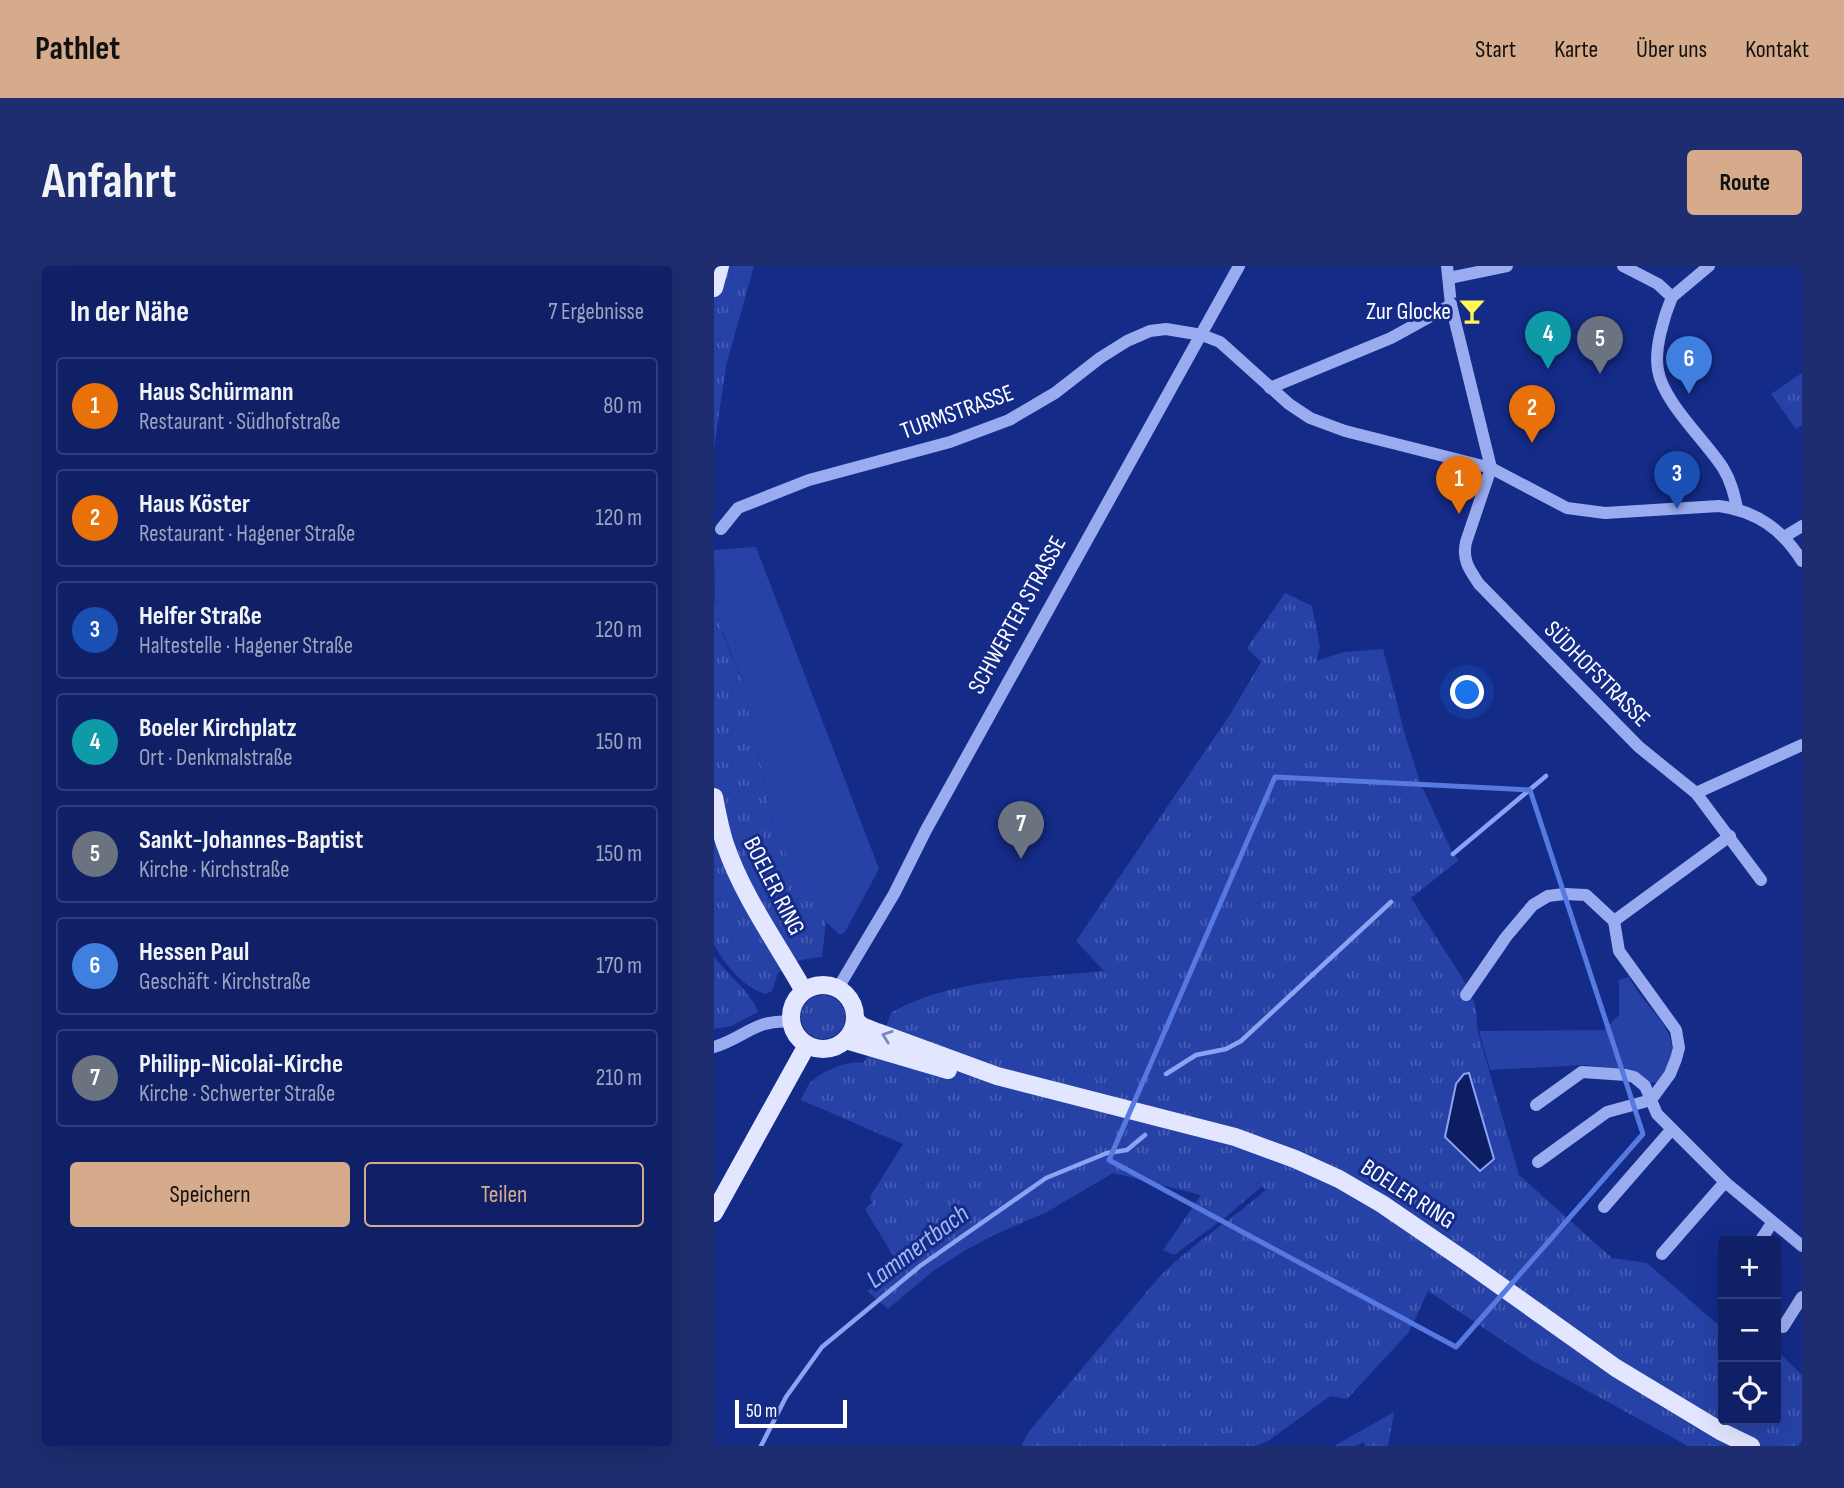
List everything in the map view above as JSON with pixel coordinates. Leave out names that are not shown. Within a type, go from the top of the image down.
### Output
[{"type":"main road","points":[[714,288],[720,266]]},
{"type":"main road","name":"BOELER RING","points":[[714,797],[724,844],[769,935],[804,991]]},
{"type":"main road","points":[[825,985],[838,988],[850,1000],[855,1020],[852,1031],[846,1040],[836,1047],[823,1050],[807,1045],[794,1032],[791,1022],[794,1004],[804,991],[825,985]]},
{"type":"main road","name":"BOELER RING","points":[[855,1020],[877,1032],[997,1076],[1235,1137],[1339,1179],[1382,1204],[1464,1259],[1616,1368],[1751,1446]]},
{"type":"main road","name":"BOELER RING","points":[[846,1040],[955,1071],[997,1076]]},
{"type":"main road","points":[[714,1213],[807,1045]]},
{"type":"street","name":"SCHWERTER STRASSE","points":[[838,988],[894,894],[926,830],[1239,266]]},
{"type":"street","points":[[1492,468],[1451,305],[1448,272],[1507,266]]},
{"type":"street","points":[[1623,266],[1658,285],[1672,297]]},
{"type":"street","points":[[1709,266],[1672,297],[1664,321],[1658,371],[1664,387],[1677,407],[1723,468],[1737,508],[1753,514],[1784,537],[1802,561]]},
{"type":"street","points":[[1270,387],[1391,338],[1451,305]]},
{"type":"street","name":"TURMSTRASSE","points":[[721,529],[738,508],[809,480],[950,442],[1009,420],[1055,393],[1127,341],[1150,331],[1166,328],[1202,335],[1220,342],[1289,404],[1310,418],[1345,431],[1492,468],[1567,508],[1605,513],[1719,506],[1737,508]]},
{"type":"street","name":"SÜDHOFSTRASSE","points":[[1492,468],[1464,553],[1466,564],[1479,584],[1639,747],[1696,793],[1761,880]]},
{"type":"street","points":[[1784,537],[1802,526]]},
{"type":"street","points":[[1696,793],[1802,745]]},
{"type":"street","points":[[1614,921],[1730,836]]},
{"type":"street","points":[[1466,995],[1506,937],[1533,905],[1548,896],[1586,895],[1614,921],[1619,951],[1676,1030],[1676,1059],[1670,1074],[1651,1100],[1607,1112],[1538,1162]]},
{"type":"street","points":[[714,1046],[744,1034],[764,1022],[791,1022]]},
{"type":"street","points":[[1535,1105],[1582,1072],[1634,1077],[1645,1086],[1657,1114],[1725,1182],[1802,1246]]},
{"type":"street","points":[[1604,1207],[1672,1129]]},
{"type":"street","points":[[1662,1254],[1725,1182]]},
{"type":"street","points":[[1763,1236],[1772,1223]]},
{"type":"street","points":[[1783,1327],[1802,1297]]},
{"type":"highlighted area","points":[[1275,777],[1530,790],[1643,1134],[1456,1347],[1109,1160]]},
{"type":"green space","points":[[714,266],[754,266],[726,366],[714,449]]},
{"type":"green space","points":[[1802,373],[1802,425],[1796,429],[1771,394]]},
{"type":"green space","points":[[756,547],[879,869],[845,932],[840,935],[826,922],[790,863],[773,824],[744,686],[715,612],[714,550]]},
{"type":"green space","points":[[1285,593],[1312,606],[1320,647],[1316,661],[1344,652],[1383,649],[1420,782],[1453,854],[1459,860],[1411,898],[1463,979],[1475,1004],[1478,1032],[1519,1175],[1612,1258],[1647,1263],[1718,1325],[1718,1425],[1781,1425],[1781,1355],[1802,1375],[1802,1446],[1688,1446],[1533,1361],[1428,1291],[1409,1332],[1347,1399],[1330,1396],[1268,1441],[1256,1446],[1021,1446],[1030,1430],[1160,1276],[1185,1253],[1266,1190],[1261,1187],[1174,1255],[1163,1250],[1201,1195],[1113,1173],[1047,1212],[964,1251],[932,1272],[888,1309],[867,1291],[901,1269],[865,1209],[872,1203],[870,1197],[903,1144],[801,1100],[809,1084],[834,1068],[850,1063],[863,1063],[885,1029],[891,1013],[915,1001],[967,986],[1104,971],[1076,941],[1231,713],[1261,662],[1247,648]]},
{"type":"green space","points":[[714,601],[724,637],[744,686],[773,824],[826,922],[822,957],[800,960],[778,973],[772,991],[766,994],[743,981],[714,945]]},
{"type":"green space","points":[[714,956],[750,997],[758,1012],[731,1026],[714,1029]]},
{"type":"green space","points":[[1629,977],[1665,1027],[1670,1039],[1672,1052],[1667,1066],[1656,1082],[1651,1083],[1585,1065],[1490,1070],[1479,1031],[1604,1030],[1619,1015],[1619,980]]},
{"type":"green space","points":[[823,995],[838,1002],[845,1017],[838,1032],[823,1039],[808,1032],[801,1017],[808,1002]]},
{"type":"green space","points":[[1394,1412],[1388,1446],[1365,1446],[1364,1442],[1355,1446],[1334,1446]]},
{"type":"shaded area","points":[[1469,1073],[1494,1159],[1480,1171],[1445,1137],[1456,1084],[1464,1074]]},
{"type":"waterway","name":"Lammertbach","points":[[1453,854],[1546,776]]},
{"type":"waterway","name":"Lammertbach","points":[[1166,1074],[1196,1055],[1226,1049],[1241,1041],[1391,902]]},
{"type":"waterway","name":"Lammertbach","points":[[761,1446],[786,1397],[822,1347],[920,1266],[1046,1178],[1107,1153],[1127,1150],[1145,1135]]},
{"type":"place","name":"Zur Glocke","points":[[1472,311]]},
{"type":"place","name":"Boeler Kirchplatz","points":[[1548,369]]},
{"type":"place","name":"Sankt-Johannes-Baptist","points":[[1600,374]]},
{"type":"place","name":"Hessen Paul","points":[[1689,394]]},
{"type":"place","name":"Haus Köster","points":[[1532,443]]},
{"type":"place","name":"Helfer Straße","points":[[1677,509]]},
{"type":"place","name":"Haus Schürmann","points":[[1459,514]]},
{"type":"place","name":"Philipp-Nicolai-Kirche","points":[[1021,859]]}]
